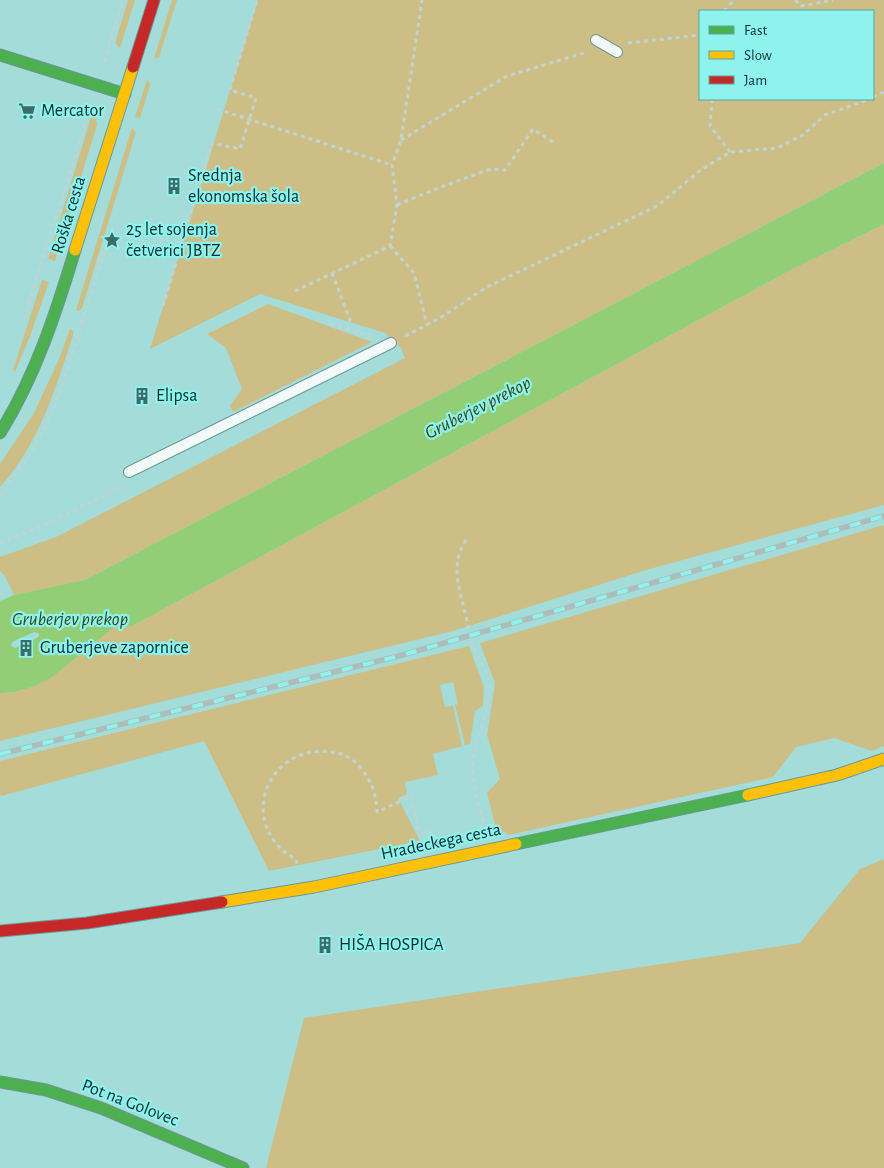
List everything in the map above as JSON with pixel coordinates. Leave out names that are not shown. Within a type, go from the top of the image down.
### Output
[{"type":"street","name":"Roška cesta","points":[[0,433],[20,399],[55,315],[154,0]]},
{"type":"street","points":[[0,55],[125,94]]},
{"type":"street","name":"Hradeckega cesta","points":[[0,931],[87,923],[314,887],[799,784],[837,775],[884,760]]},
{"type":"street","name":"Pot na Golovec","points":[[0,1082],[46,1090],[101,1108],[243,1168]]},
{"type":"lane","points":[[596,40],[607,46],[620,48]]},
{"type":"lane","points":[[128,472],[387,345]]},
{"type":"path","points":[[106,58],[123,0]]},
{"type":"path","points":[[163,306],[212,143],[240,149],[256,98],[230,90],[257,0]]},
{"type":"path","points":[[390,246],[397,205],[392,165],[401,140],[422,0]]},
{"type":"path","points":[[725,10],[734,0]]},
{"type":"path","points":[[795,0],[801,6],[833,0]]},
{"type":"path","points":[[620,48],[699,35]]},
{"type":"path","points":[[401,140],[506,76],[607,46]]},
{"type":"path","points":[[712,100],[710,126],[730,152]]},
{"type":"path","points":[[330,324],[376,337],[387,345],[427,325],[487,287],[657,206],[701,170],[730,152],[777,148],[803,135],[825,115],[866,100]]},
{"type":"path","name":"Roška cesta","points":[[23,322],[92,102]]},
{"type":"path","points":[[217,109],[392,165]]},
{"type":"path","points":[[397,205],[490,170],[506,170],[533,129],[553,142]]},
{"type":"path","points":[[390,246],[414,273],[427,325]]},
{"type":"path","points":[[295,292],[390,246]]},
{"type":"path","points":[[332,273],[350,320],[347,328]]},
{"type":"path","points":[[0,542],[37,528],[126,485]]},
{"type":"path","points":[[0,496],[4,492]]},
{"type":"path","points":[[466,540],[460,550],[457,562],[458,587],[470,637],[489,677],[490,684],[488,700],[472,764],[473,779],[489,850]]},
{"type":"path","points":[[0,591],[4,599]]},
{"type":"path","points":[[297,866],[296,860],[281,849],[271,835],[265,820],[263,807],[268,785],[276,772],[287,761],[308,752],[320,750],[336,752],[347,756],[357,764],[367,775],[373,786],[376,798],[376,812],[411,796],[419,834],[428,833]]},
{"type":"shaded area","points":[[128,0],[135,0],[120,48],[115,43]]},
{"type":"shaded area","points":[[172,0],[177,0],[159,57],[154,59]]},
{"type":"shaded area","points":[[258,0],[884,0],[884,163],[85,580],[14,595],[5,576],[0,571],[0,557],[56,537],[405,358],[401,348],[385,333],[260,294],[150,349]]},
{"type":"shaded area","points":[[147,80],[150,85],[140,118],[135,117]]},
{"type":"shaded area","points":[[94,107],[97,125],[55,261],[48,259]]},
{"type":"shaded area","points":[[132,128],[136,132],[82,308],[79,311],[76,310]]},
{"type":"shaded area","points":[[884,224],[884,505],[646,570],[453,631],[0,741],[0,693],[14,692],[31,687],[51,678],[113,628],[132,626],[789,271]]},
{"type":"shaded area","points":[[42,280],[49,282],[15,372],[13,370]]},
{"type":"shaded area","points":[[268,304],[372,342],[233,412],[230,406],[242,389],[226,348],[207,334]]},
{"type":"shaded area","points":[[70,329],[73,331],[73,335],[45,415],[25,453],[0,487],[0,464],[34,413],[59,359]]},
{"type":"shaded area","points":[[884,525],[884,746],[872,751],[834,738],[796,747],[773,777],[508,835],[495,825],[487,793],[500,779],[487,735],[495,683],[480,643]]},
{"type":"shaded area","points":[[469,646],[484,687],[483,706],[475,711],[470,744],[465,745],[455,705],[458,704],[453,682],[440,685],[445,707],[453,706],[462,746],[433,754],[438,775],[405,782],[407,794],[398,798],[420,841],[269,871],[204,741],[1,796],[0,793],[0,761]]},
{"type":"shaded area","points":[[884,859],[884,1168],[266,1168],[304,1018],[800,943],[860,869]]},
{"type":"water","name":"Gruberjev prekop","points":[[884,163],[884,224],[789,271],[132,626],[113,628],[51,678],[32,687],[14,692],[0,693],[0,601],[14,595],[85,580]],"holes":[[[34,632],[39,633],[37,638],[15,648],[11,646],[12,642]]]},
{"type":"railway","points":[[0,754],[399,656],[884,516]]},
{"type":"traffic: fast","points":[[0,55],[125,94]]},
{"type":"traffic: fast","points":[[0,433],[24,390],[44,344],[75,250]]},
{"type":"traffic: fast","points":[[516,844],[748,795]]},
{"type":"traffic: fast","points":[[0,1082],[46,1090],[101,1108],[243,1168]]},
{"type":"traffic: slow","points":[[75,250],[133,67]]},
{"type":"traffic: slow","points":[[748,795],[837,775],[884,759]]},
{"type":"traffic: slow","points":[[222,902],[314,887],[516,844]]},
{"type":"traffic: jam","points":[[133,67],[154,0]]},
{"type":"traffic: jam","points":[[0,931],[87,923],[222,902]]},
{"type":"place","name":"Mercator","points":[[27,111]]},
{"type":"place","name":"Srednja ekonomska šola","points":[[174,186]]},
{"type":"place","name":"25 let sojenja četverici JBTZ","points":[[112,240]]},
{"type":"place","name":"Elipsa","points":[[142,396]]},
{"type":"place","name":"Gruberjeve zapornice","points":[[26,648]]},
{"type":"place","name":"HIŠA HOSPICA","points":[[325,945]]}]
